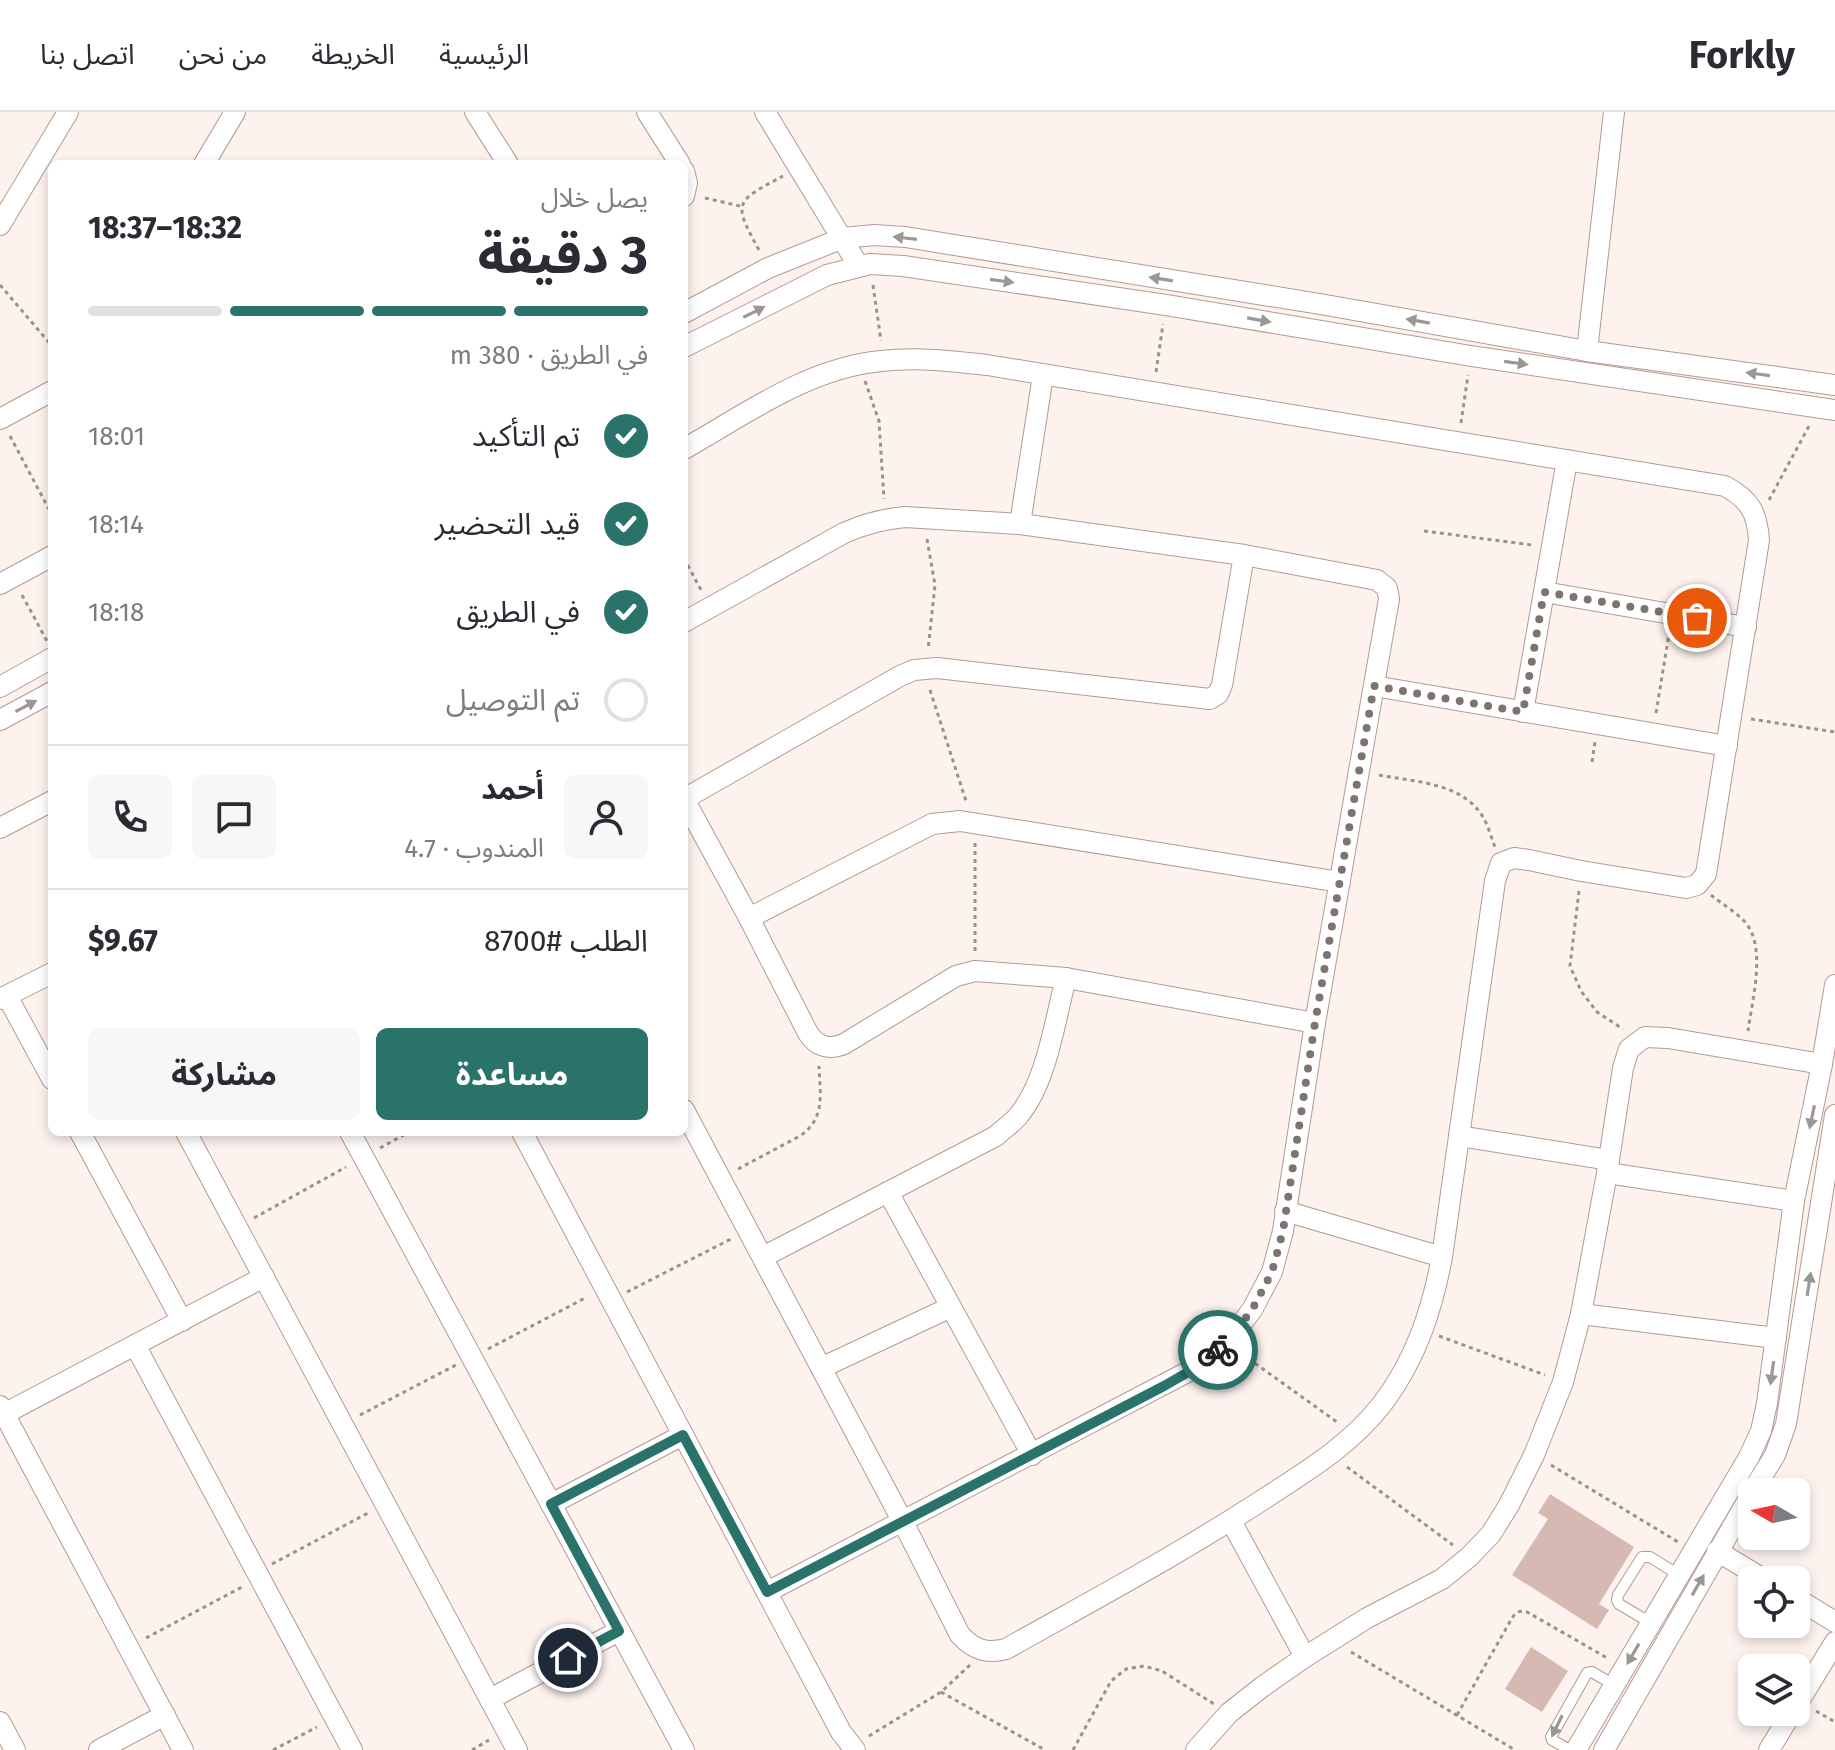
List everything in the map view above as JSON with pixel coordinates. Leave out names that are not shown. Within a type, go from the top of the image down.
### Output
[{"type":"street","points":[[0,225],[67,112]]},
{"type":"street","points":[[206,160],[235,112]]},
{"type":"street","points":[[475,112],[505,160]]},
{"type":"street","points":[[647,112],[677,160]]},
{"type":"street","points":[[765,112],[843,238],[864,265]]},
{"type":"street","points":[[1587,351],[1614,112]]},
{"type":"street","points":[[688,311],[768,268],[843,238],[874,235],[905,237],[1587,351],[1835,385]]},
{"type":"street","points":[[688,345],[827,275],[864,265],[903,266],[1827,409]]},
{"type":"street","points":[[688,447],[806,381],[832,371],[884,360],[932,359],[987,365],[1725,486],[1740,494],[1751,506],[1758,521],[1759,540],[1706,874],[1697,885],[1686,888],[1514,858],[1501,863],[1495,881],[1435,1294],[1424,1330],[1398,1380],[1382,1403],[1331,1455],[1231,1521],[1006,1649],[983,1651],[970,1645],[960,1635],[688,1118]]},
{"type":"street","points":[[1020,524],[1043,375]]},
{"type":"street","points":[[1,419],[48,393]]},
{"type":"street","points":[[1523,712],[1567,460]]},
{"type":"street","points":[[688,620],[844,533],[864,524],[905,517],[1020,524],[1244,555],[1377,580],[1387,588],[1389,599],[1315,1023],[1283,1231],[1272,1272],[1252,1310],[1226,1343],[1197,1367],[767,1592]]},
{"type":"street","points":[[688,797],[914,670],[928,668],[1210,699],[1218,694],[1222,685],[1244,555]]},
{"type":"street","points":[[6,581],[48,558]]},
{"type":"street","points":[[1544,592],[1746,627]]},
{"type":"street","points":[[0,687],[48,660]]},
{"type":"street","points":[[1374,686],[1727,746]]},
{"type":"street","points":[[0,720],[48,694]]},
{"type":"street","points":[[0,828],[48,803]]},
{"type":"street","points":[[688,806],[808,1033],[818,1044],[827,1047],[844,1044],[956,976],[975,971],[1066,978],[1315,1023]]},
{"type":"street","points":[[749,918],[932,824],[960,821],[1340,882]]},
{"type":"street","points":[[48,975],[4,997],[48,1072]]},
{"type":"street","points":[[763,1257],[996,1136],[1018,1117],[1032,1096],[1042,1072],[1066,978]]},
{"type":"street","points":[[1576,1750],[1749,1457],[1761,1431],[1794,1201],[1835,985]]},
{"type":"street","points":[[1196,1750],[1229,1713],[1305,1657],[1407,1596],[1442,1579],[1491,1534],[1509,1505],[1534,1455],[1563,1382],[1581,1314],[1623,1068],[1629,1049],[1645,1037],[1668,1038],[1822,1064]]},
{"type":"street","points":[[1761,1478],[1775,1455],[1786,1424],[1835,1115]]},
{"type":"street","points":[[82,1136],[182,1321]]},
{"type":"street","points":[[188,1136],[517,1750]]},
{"type":"street","points":[[352,1136],[684,1750]]},
{"type":"street","points":[[524,1136],[841,1732],[853,1748]]},
{"type":"street","points":[[1459,1136],[1794,1201]]},
{"type":"street","points":[[888,1192],[1032,1455]]},
{"type":"street","points":[[1285,1211],[1442,1257]]},
{"type":"street","points":[[183,1750],[2,1410],[264,1277]]},
{"type":"street","points":[[821,1368],[951,1307]]},
{"type":"street","points":[[1581,1314],[1776,1338]]},
{"type":"street","points":[[135,1345],[352,1750]]},
{"type":"street","points":[[551,1504],[683,1435]]},
{"type":"street","points":[[1604,1750],[1738,1516]]},
{"type":"street","points":[[1231,1521],[1305,1657]]},
{"type":"street","points":[[1717,1551],[1742,1566]]},
{"type":"street","points":[[1810,1607],[1835,1622]]},
{"type":"street","points":[[490,1699],[619,1631]]},
{"type":"street","points":[[1810,1683],[1835,1642]]},
{"type":"street","points":[[99,1750],[165,1715]]},
{"type":"street","points":[[0,1722],[15,1750]]},
{"type":"street","points":[[1769,1750],[1784,1726]]},
{"type":"lane","points":[[1651,1623],[1619,1604],[1618,1595],[1642,1557],[1650,1557],[1679,1575]]},
{"type":"lane","points":[[1570,1750],[1551,1737],[1587,1673],[1619,1676]]},
{"type":"path","points":[[768,268],[743,220],[742,207],[750,194],[798,167]]},
{"type":"path","points":[[688,195],[742,207]]},
{"type":"path","points":[[864,265],[884,360]]},
{"type":"path","points":[[0,285],[48,341]]},
{"type":"path","points":[[1153,393],[1166,305]]},
{"type":"path","points":[[1458,442],[1471,356]]},
{"type":"path","points":[[859,364],[879,421],[886,519]]},
{"type":"path","points":[[1758,521],[1827,409]]},
{"type":"path","points":[[1,419],[48,507]]},
{"type":"path","points":[[924,519],[935,585],[928,668],[930,692],[973,824],[975,840],[975,971]]},
{"type":"path","points":[[1424,531],[1551,548]]},
{"type":"path","points":[[688,566],[710,607]]},
{"type":"path","points":[[6,581],[48,645]]},
{"type":"path","points":[[1653,734],[1672,614]]},
{"type":"path","points":[[1732,715],[1835,732]]},
{"type":"path","points":[[1359,772],[1449,789],[1463,796],[1484,818],[1501,863]]},
{"type":"path","points":[[1581,871],[1570,966],[1581,991],[1597,1012],[1620,1027],[1645,1037]]},
{"type":"path","points":[[1697,885],[1745,922],[1754,937],[1758,954],[1746,1051]]},
{"type":"path","points":[[720,1178],[800,1136],[815,1122],[820,1101],[818,1044]]},
{"type":"path","points":[[237,1228],[402,1136]]},
{"type":"path","points":[[611,1300],[749,1230]]},
{"type":"path","points":[[1424,1330],[1563,1382]]},
{"type":"path","points":[[1226,1343],[1354,1434]]},
{"type":"path","points":[[1331,1455],[1469,1557]]},
{"type":"path","points":[[1534,1455],[1692,1551]]},
{"type":"path","points":[[128,1647],[385,1504]]},
{"type":"path","points":[[1457,1715],[1515,1613],[1521,1611],[1527,1612],[1619,1676]]},
{"type":"path","points":[[1331,1640],[1515,1750]]},
{"type":"path","points":[[853,1748],[941,1692],[983,1651]]},
{"type":"path","points":[[1073,1750],[1111,1681],[1126,1669],[1144,1666],[1162,1671],[1229,1713]]},
{"type":"path","points":[[941,1692],[1045,1750]]},
{"type":"path","points":[[273,1750],[335,1718]]},
{"type":"building","points":[[1550,1494],[1634,1547],[1599,1604],[1609,1610],[1597,1629],[1512,1575],[1548,1519],[1538,1513]]},
{"type":"building","points":[[1531,1647],[1568,1671],[1542,1712],[1505,1689]]},
{"type":"way so far","points":[[1218,1350],[1252,1310],[1272,1272],[1283,1231],[1315,1023],[1374,686],[1523,712],[1544,592],[1697,618]]},
{"type":"route","points":[[568,1658],[619,1631],[551,1504],[683,1435],[767,1592],[1164,1386],[1197,1367],[1218,1350]]}]
